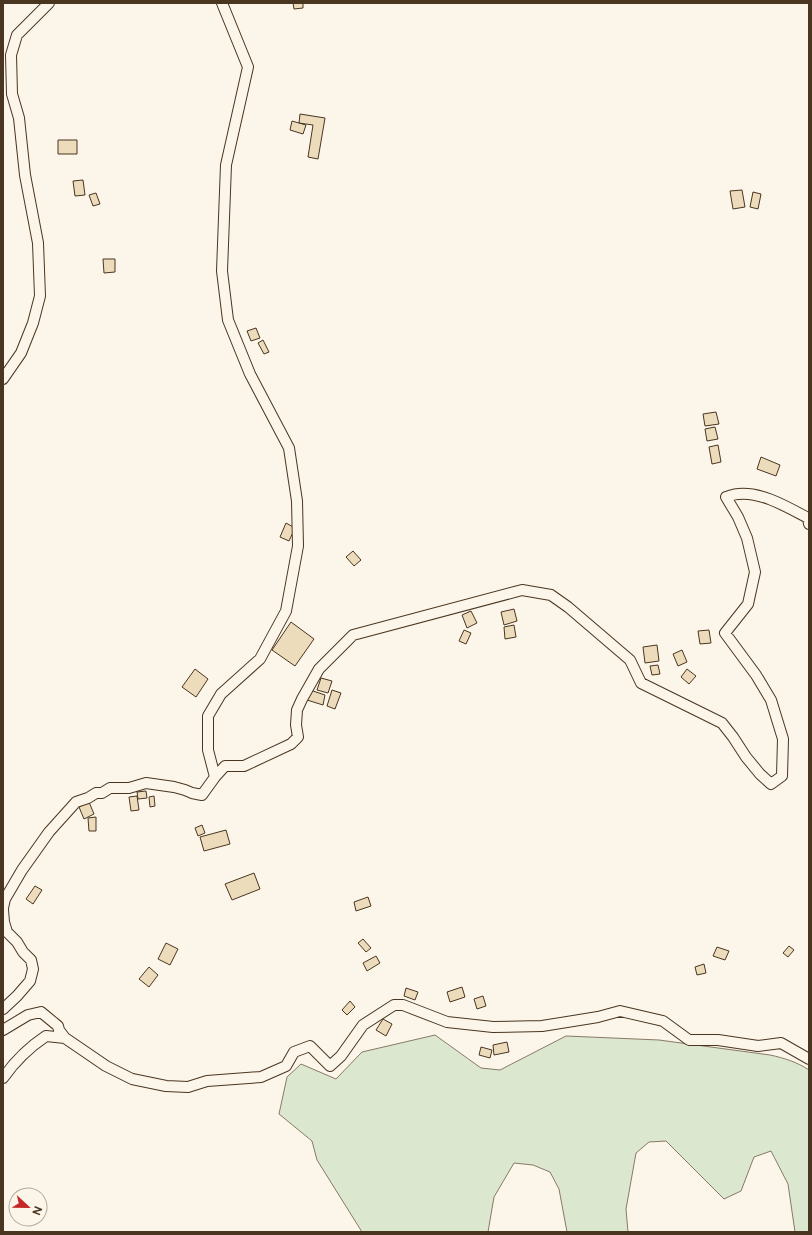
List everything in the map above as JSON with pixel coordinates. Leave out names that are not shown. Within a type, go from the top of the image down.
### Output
[{"type":"street","points":[[3,379],[21,353],[33,323],[40,296],[38,243],[25,175],[19,118],[12,94],[11,55],[17,35],[49,3]]},
{"type":"street","points":[[215,777],[208,750],[208,716],[221,694],[260,659],[286,611],[298,546],[297,501],[289,448],[250,374],[228,320],[222,272],[226,165],[248,67],[222,3]]},
{"type":"street","points":[[3,1009],[30,981],[33,969],[31,960],[7,932],[4,922],[3,909],[5,899],[34,852],[55,824],[76,802],[88,798],[96,793],[102,793],[110,788],[129,788],[146,783],[174,787],[202,795],[225,766],[244,766],[291,744],[298,737],[296,725],[297,710],[319,669],[353,635],[522,590],[551,595],[568,607],[630,660],[641,682],[722,723],[746,757],[760,774],[771,784],[782,776],[783,739],[770,700],[756,675],[725,633],[748,604],[755,572],[747,538],[726,497],[739,494],[753,494],[780,503],[808,518],[809,524]]},
{"type":"street","points":[[3,1030],[28,1015],[41,1012],[58,1026],[58,1030],[65,1038],[106,1066],[132,1079],[166,1086],[188,1087],[207,1080],[260,1077],[286,1066],[294,1052],[310,1046],[330,1066],[341,1056],[363,1025],[394,1005],[404,1005],[447,1022],[492,1026],[542,1026],[598,1017],[620,1011],[663,1022],[689,1040],[718,1040],[758,1046],[781,1043],[809,1059]]},
{"type":"street","points":[[3,1078],[13,1063],[29,1047],[46,1036],[65,1038]]},
{"type":"green space","points":[[435,1035],[481,1068],[500,1070],[566,1036],[659,1040],[770,1055],[800,1065],[809,1070],[809,1232],[795,1232],[788,1184],[771,1151],[754,1157],[741,1191],[724,1199],[666,1141],[649,1142],[636,1153],[626,1209],[628,1232],[567,1232],[559,1189],[550,1172],[533,1165],[514,1163],[494,1197],[488,1232],[362,1232],[317,1160],[312,1141],[279,1114],[287,1077],[301,1064],[336,1079],[362,1052]]},
{"type":"building","points":[[293,3],[303,3],[303,8],[294,9]]},
{"type":"building","points":[[300,114],[325,118],[318,159],[308,157],[313,125],[299,123]]},
{"type":"building","points":[[292,121],[306,125],[303,134],[290,130]]},
{"type":"building","points":[[58,140],[77,140],[77,154],[58,154]]},
{"type":"building","points":[[83,180],[85,195],[75,196],[73,181]]},
{"type":"building","points":[[742,190],[745,207],[733,209],[730,191]]},
{"type":"building","points":[[753,192],[761,194],[758,209],[750,207]]},
{"type":"building","points":[[96,193],[100,204],[93,206],[89,195]]},
{"type":"building","points":[[103,259],[115,259],[115,272],[104,273]]},
{"type":"building","points":[[256,328],[260,338],[251,341],[247,331]]},
{"type":"building","points":[[263,340],[269,352],[264,354],[258,343]]},
{"type":"building","points":[[716,412],[719,424],[705,426],[703,414]]},
{"type":"building","points":[[715,427],[718,439],[707,441],[705,429]]},
{"type":"building","points":[[718,445],[721,462],[712,464],[709,447]]},
{"type":"building","points":[[761,457],[780,465],[776,476],[757,469]]},
{"type":"building","points":[[286,523],[295,528],[289,541],[280,537]]},
{"type":"building","points":[[353,551],[361,560],[354,566],[346,557]]},
{"type":"building","points":[[514,609],[517,621],[504,625],[501,612]]},
{"type":"building","points":[[471,611],[477,623],[467,628],[462,615]]},
{"type":"building","points":[[291,622],[314,639],[295,666],[272,650]]},
{"type":"building","points":[[514,625],[516,637],[505,639],[504,627]]},
{"type":"building","points":[[464,630],[471,633],[466,644],[459,641]]},
{"type":"building","points":[[709,630],[711,643],[700,644],[698,631]]},
{"type":"building","points":[[657,645],[659,661],[645,663],[643,647]]},
{"type":"building","points":[[682,650],[687,662],[678,666],[673,654]]},
{"type":"building","points":[[658,665],[660,674],[652,675],[650,666]]},
{"type":"building","points":[[195,669],[208,679],[196,697],[182,687]]},
{"type":"building","points":[[687,669],[696,676],[689,684],[681,677]]},
{"type":"building","points":[[321,678],[332,681],[328,693],[317,690]]},
{"type":"building","points":[[310,690],[325,695],[323,705],[307,700]]},
{"type":"building","points":[[332,690],[341,693],[335,709],[327,706]]},
{"type":"building","points":[[146,791],[147,798],[138,799],[137,792]]},
{"type":"building","points":[[137,796],[139,810],[131,811],[129,797]]},
{"type":"building","points":[[154,796],[155,806],[150,807],[149,797]]},
{"type":"building","points":[[89,802],[94,814],[84,819],[79,807]]},
{"type":"building","points":[[96,817],[96,831],[89,831],[88,818]]},
{"type":"building","points":[[202,825],[205,833],[198,836],[195,828]]},
{"type":"building","points":[[226,830],[230,844],[204,851],[200,837]]},
{"type":"building","points":[[254,873],[260,889],[232,900],[225,884]]},
{"type":"building","points":[[35,886],[42,890],[33,904],[26,899]]},
{"type":"building","points":[[368,897],[371,906],[356,911],[354,902]]},
{"type":"building","points":[[363,939],[371,948],[366,952],[358,943]]},
{"type":"building","points":[[166,943],[178,949],[170,965],[158,959]]},
{"type":"building","points":[[789,946],[794,950],[788,957],[783,953]]},
{"type":"building","points":[[717,947],[729,951],[725,960],[713,956]]},
{"type":"building","points":[[376,956],[380,963],[367,971],[363,963]]},
{"type":"building","points":[[704,964],[706,973],[697,975],[695,967]]},
{"type":"building","points":[[149,967],[158,975],[149,987],[139,979]]},
{"type":"building","points":[[462,987],[465,997],[450,1002],[447,992]]},
{"type":"building","points":[[406,988],[418,992],[415,1000],[404,996]]},
{"type":"building","points":[[483,996],[486,1006],[477,1009],[474,999]]},
{"type":"building","points":[[350,1001],[355,1007],[347,1015],[342,1010]]},
{"type":"building","points":[[383,1019],[392,1024],[386,1036],[376,1030]]},
{"type":"building","points":[[507,1042],[509,1052],[494,1055],[493,1045]]},
{"type":"building","points":[[481,1047],[492,1050],[490,1058],[479,1055]]}]
